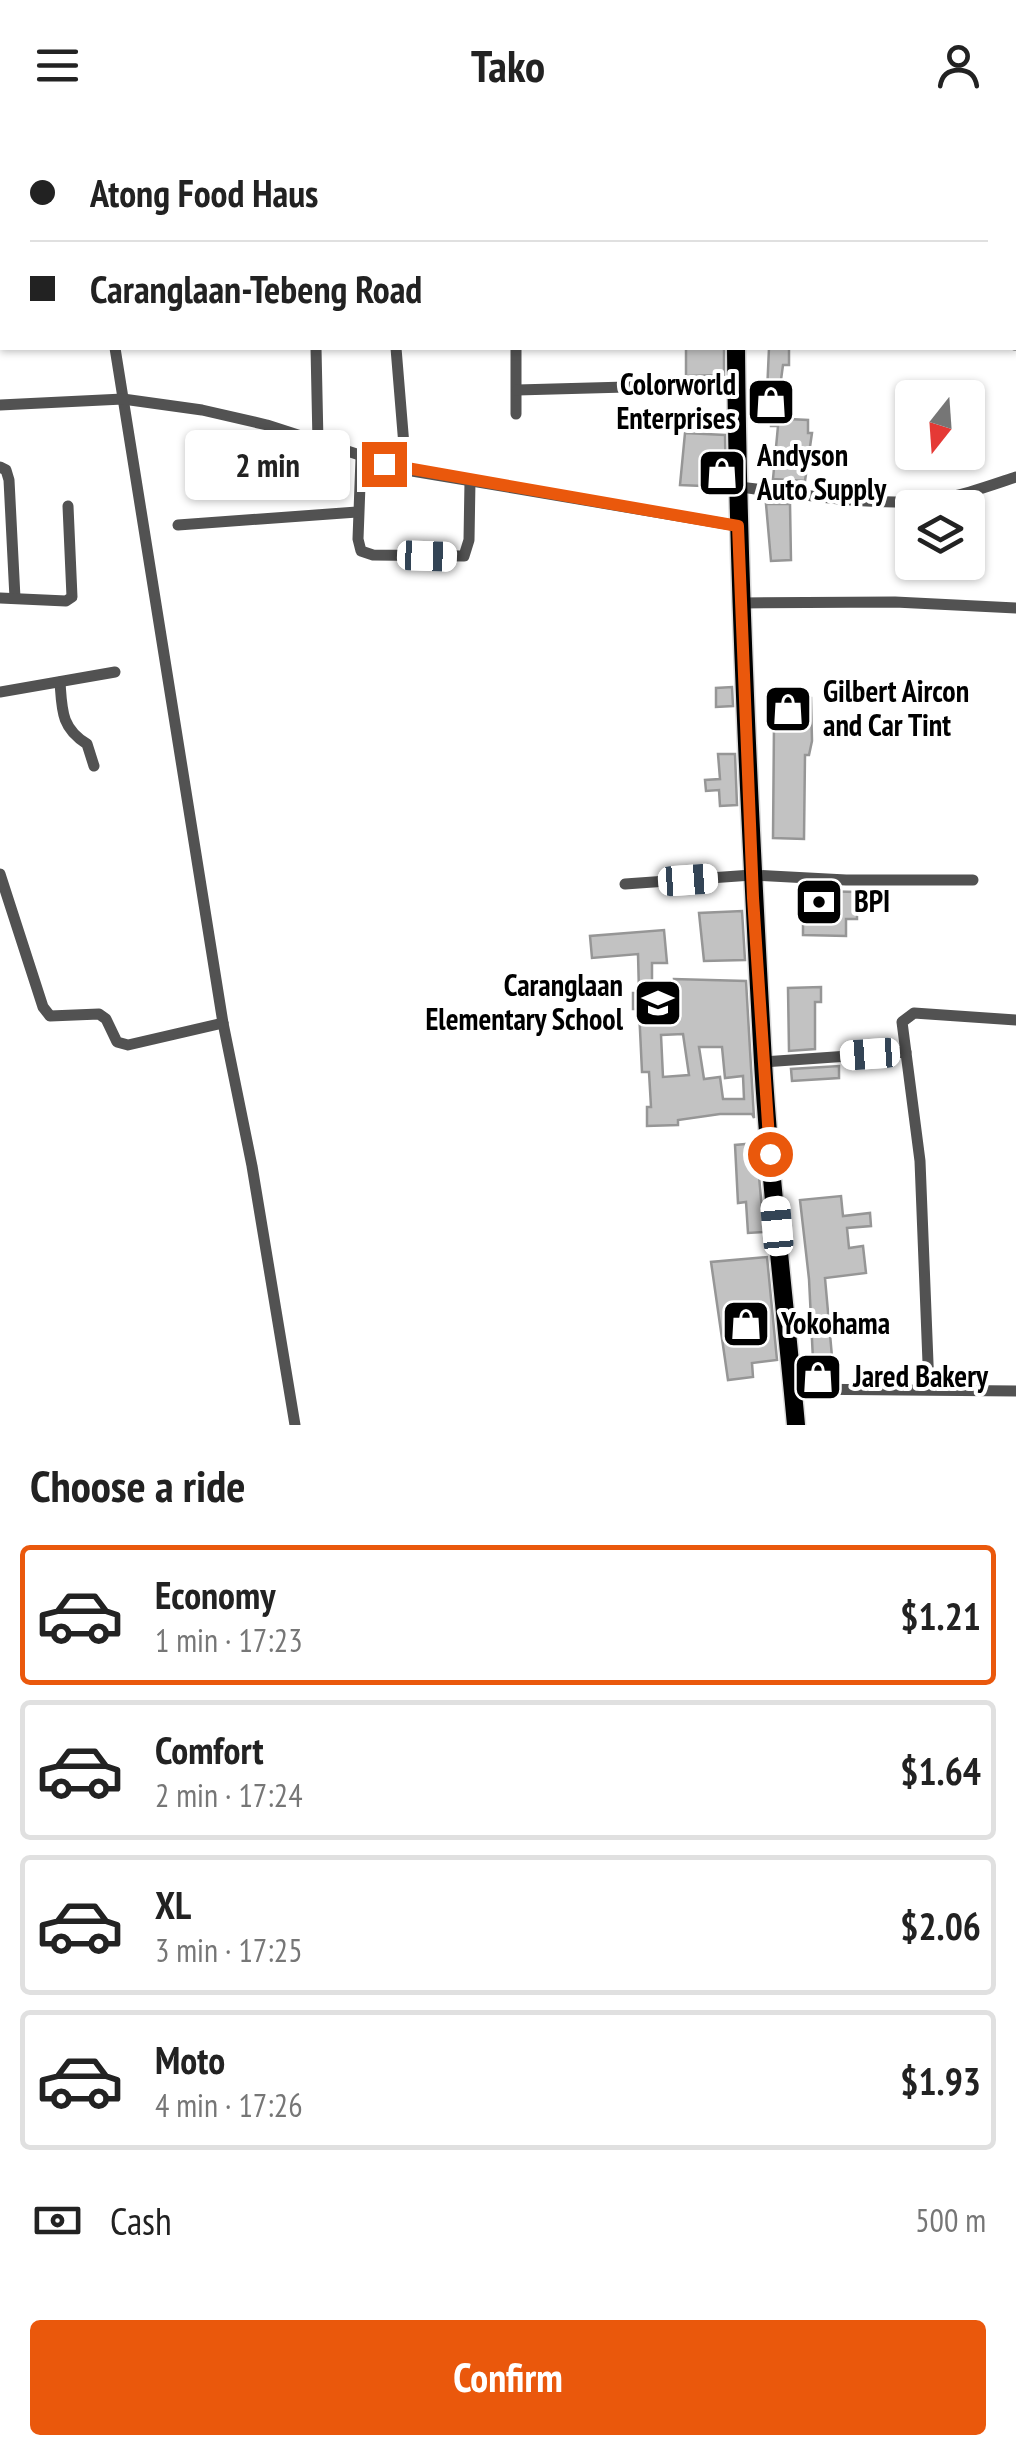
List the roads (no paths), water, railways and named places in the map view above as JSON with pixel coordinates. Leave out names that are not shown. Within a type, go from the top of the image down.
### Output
[{"type":"main road","points":[[736,350],[738,526],[752,876],[796,1425]]},
{"type":"street","points":[[115,350],[223,1023],[252,1166],[295,1425]]},
{"type":"street","points":[[316,350],[318,442]]},
{"type":"street","points":[[396,350],[406,470]]},
{"type":"street","points":[[516,350],[516,414]]},
{"type":"street","points":[[516,390],[736,384]]},
{"type":"street","points":[[0,404],[123,400],[234,418],[406,470],[738,526]]},
{"type":"street","points":[[361,458],[357,512],[361,550],[374,554],[464,556],[470,481]]},
{"type":"street","points":[[0,467],[6,470],[9,480],[15,598]]},
{"type":"street","points":[[739,487],[820,496],[932,500],[973,492],[1016,477]]},
{"type":"street","points":[[0,598],[66,601],[72,597],[68,506]]},
{"type":"street","points":[[178,524],[357,512]]},
{"type":"street","points":[[742,603],[895,602],[1016,608]]},
{"type":"street","points":[[0,692],[115,672]]},
{"type":"street","points":[[60,682],[62,720],[75,737],[88,744],[94,766]]},
{"type":"street","points":[[0,874],[37,990],[50,1016],[99,1014],[106,1019],[117,1042],[128,1045],[223,1023]]},
{"type":"street","points":[[624,884],[752,876],[973,880]]},
{"type":"street","points":[[929,1388],[920,1161],[902,1022],[914,1014],[1016,1020]]},
{"type":"street","points":[[764,1062],[906,1052]]},
{"type":"street","points":[[792,1389],[1016,1391]]},
{"type":"place","name":"Colorworld Enterprises","points":[[771,402]]},
{"type":"place","name":"Andyson Auto Supply","points":[[722,473]]},
{"type":"place","name":"Gilbert Aircon and Car Tint","points":[[788,709]]},
{"type":"place","name":"BPI","points":[[819,902]]},
{"type":"place","name":"Caranglaan Elementary School","points":[[658,1003]]},
{"type":"place","name":"Yokohama","points":[[746,1324]]},
{"type":"place","name":"Jared Bakery","points":[[818,1377]]}]
